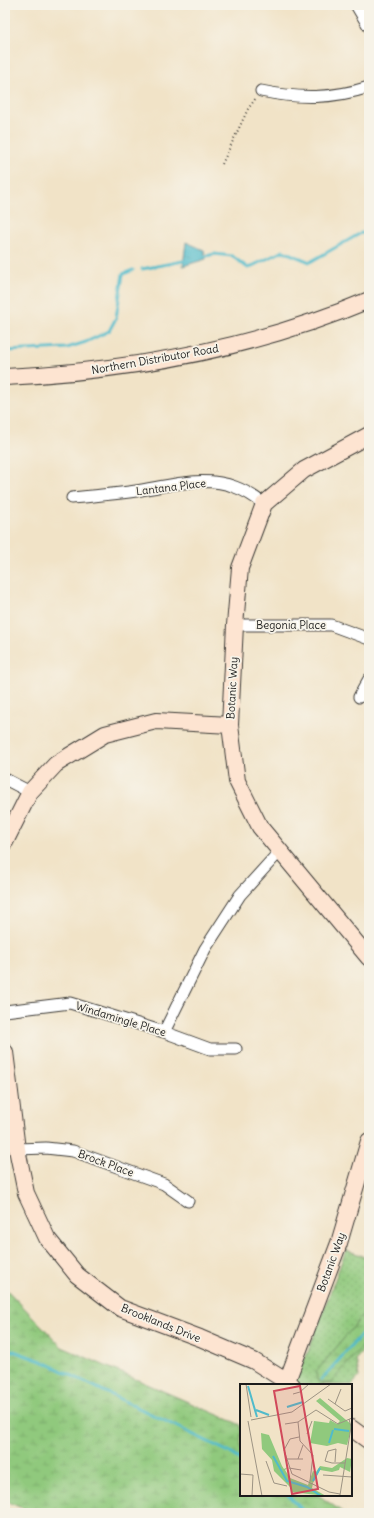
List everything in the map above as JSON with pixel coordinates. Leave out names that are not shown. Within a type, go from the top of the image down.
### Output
[{"type":"street","points":[[356,5],[369,27]]},
{"type":"street","points":[[261,91],[286,96],[315,97],[343,94],[369,87]]},
{"type":"street","name":"Northern Distributor Road","points":[[5,377],[48,375],[117,368],[196,354],[271,335],[337,313],[369,300]]},
{"type":"street","name":"Botanic Way","points":[[369,436],[304,470],[264,504],[240,568],[235,625],[230,725],[237,781],[260,827],[279,852],[369,958]]},
{"type":"street","name":"Lantana Place","points":[[72,498],[134,492],[194,482],[213,482],[235,486],[248,492],[264,504]]},
{"type":"street","name":"Begonia Place","points":[[235,625],[331,625],[369,639]]},
{"type":"street","points":[[359,697],[369,679]]},
{"type":"street","points":[[5,842],[30,792],[56,764],[105,734],[156,721],[230,725]]},
{"type":"street","points":[[5,779],[30,792]]},
{"type":"street","points":[[164,1032],[205,949],[213,936],[240,894],[279,852]]},
{"type":"street","name":"Windamingle Place","points":[[5,1011],[70,1003],[164,1032],[210,1049],[236,1049]]},
{"type":"street","name":"Brooklands Drive","points":[[5,1052],[17,1149],[26,1193],[47,1238],[77,1275],[120,1308],[200,1338],[254,1361],[290,1383]]},
{"type":"street","name":"Botanic Way","points":[[290,1383],[339,1243],[369,1141]]},
{"type":"street","name":"Brock Place","points":[[17,1149],[46,1148],[73,1151],[164,1184],[188,1201]]},
{"type":"street","points":[[352,1429],[369,1441]]},
{"type":"path","points":[[222,164],[248,109],[261,91]]},
{"type":"path","points":[[5,1507],[9,1513]]},
{"type":"green space","points":[[346,1250],[369,1258],[369,1344],[356,1359],[359,1377],[352,1385],[272,1384],[287,1381],[306,1357]]},
{"type":"green space","points":[[5,1288],[62,1347],[240,1425],[240,1496],[319,1496],[344,1513],[35,1513],[5,1501]]},
{"type":"green space","points":[[369,1308],[369,1338],[331,1383],[321,1383],[317,1380],[316,1372]]},
{"type":"water","points":[[186,242],[204,250],[206,259],[183,266]]},
{"type":"waterway","points":[[203,257],[214,254],[232,256],[248,268],[283,251],[310,262],[361,233],[369,234]]},
{"type":"waterway","points":[[142,269],[188,260]]},
{"type":"waterway","points":[[5,351],[67,348],[86,342],[109,331],[116,318],[123,274],[133,270]]},
{"type":"waterway","points":[[321,1380],[369,1326]]},
{"type":"waterway","points":[[5,1348],[44,1362],[229,1452],[240,1459]]},
{"type":"waterway","points":[[289,1496],[305,1513]]}]
